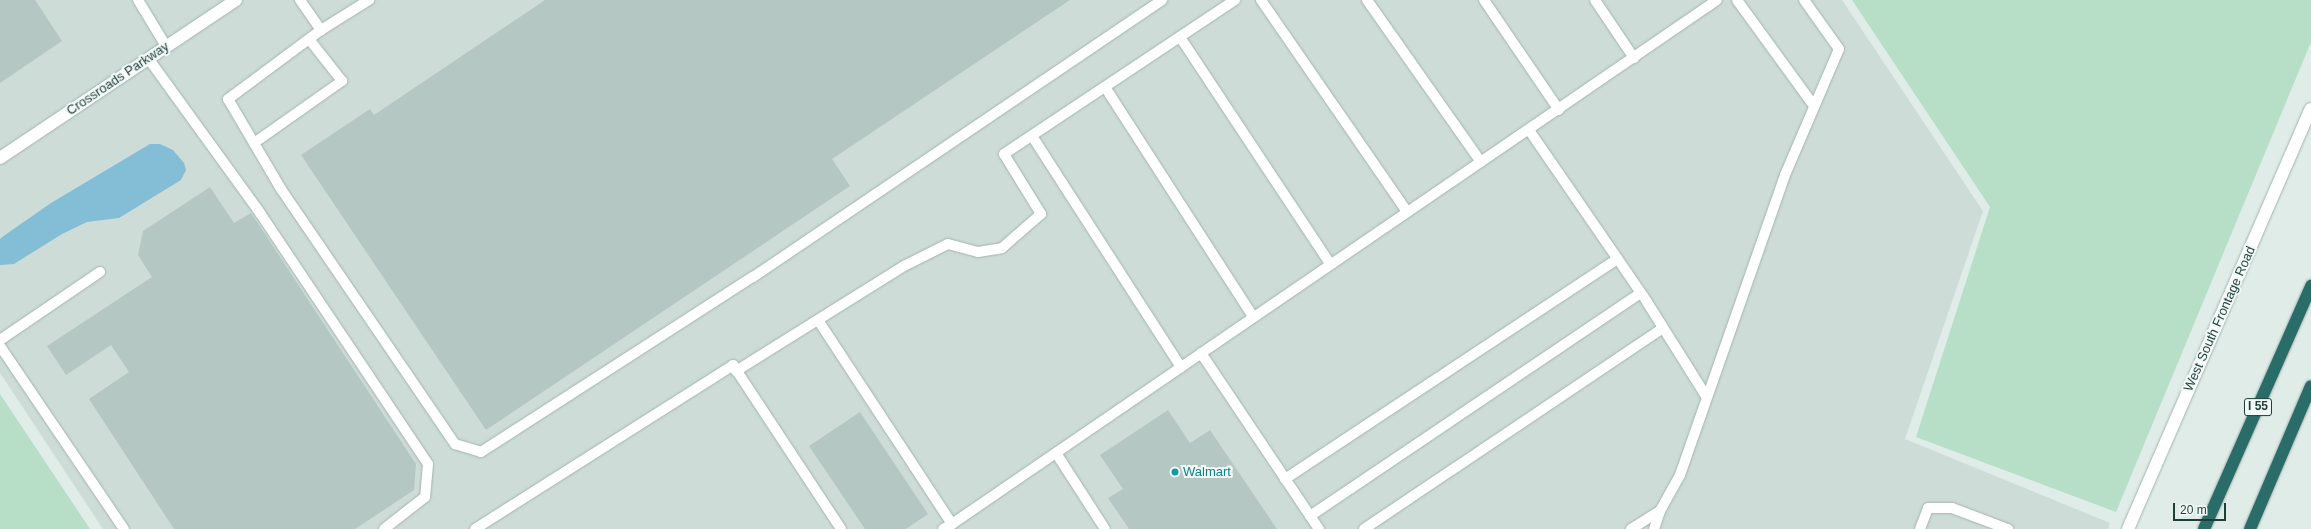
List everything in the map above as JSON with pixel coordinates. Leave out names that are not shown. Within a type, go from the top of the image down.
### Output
[{"type":"highway","name":"I 55","points":[[2204,529],[2311,286]]},
{"type":"highway","points":[[2250,529],[2311,386]]},
{"type":"street","name":"Crossroads Parkway","points":[[0,158],[236,0]]},
{"type":"street","name":"West South Frontage Road","points":[[2128,529],[2311,109]]},
{"type":"lane","points":[[138,0],[166,46]]},
{"type":"lane","points":[[300,0],[321,30]]},
{"type":"lane","points":[[369,0],[321,30],[228,99],[281,189],[455,444],[481,452],[753,277],[1162,0]]},
{"type":"lane","points":[[736,371],[904,266],[948,244],[978,252],[1002,248],[1016,238],[1041,214],[1004,154],[1235,0]]},
{"type":"lane","points":[[1261,0],[1407,212]]},
{"type":"lane","points":[[1367,0],[1481,162]]},
{"type":"lane","points":[[1484,0],[1559,110]]},
{"type":"lane","points":[[1595,0],[1634,58]]},
{"type":"lane","points":[[818,320],[947,526],[1056,453],[1330,264],[1559,110],[1717,0]]},
{"type":"lane","points":[[1737,0],[1814,106]]},
{"type":"lane","points":[[1654,529],[1660,511],[1680,475],[1706,396],[1785,175],[1839,49],[1804,0]]},
{"type":"lane","points":[[1180,36],[1330,264]]},
{"type":"lane","points":[[254,143],[342,81],[309,40]]},
{"type":"lane","points":[[148,58],[265,220],[428,464],[425,497],[384,529]]},
{"type":"lane","points":[[1105,87],[1253,317]]},
{"type":"lane","points":[[1529,130],[1641,293],[1706,396]]},
{"type":"lane","points":[[1032,136],[1181,367]]},
{"type":"lane","points":[[1286,479],[1618,260]]},
{"type":"lane","points":[[0,340],[100,272]]},
{"type":"lane","points":[[1310,516],[1641,293]]},
{"type":"lane","points":[[1364,529],[1663,328]]},
{"type":"lane","points":[[0,346],[124,529]]},
{"type":"lane","points":[[1201,353],[1318,529]]},
{"type":"lane","points":[[475,529],[733,365],[841,529]]},
{"type":"lane","points":[[1056,453],[1105,529]]},
{"type":"lane","points":[[1920,529],[1928,508],[1952,508],[2008,529]]},
{"type":"lane","points":[[1631,529],[1660,511]]},
{"type":"shaded area","points":[[0,0],[1842,0],[1983,211],[1905,439],[2110,523],[2108,529],[103,529],[0,373]]},
{"type":"green space","points":[[1852,0],[2311,0],[2311,42],[2116,512],[1916,437],[1990,207]]},
{"type":"green space","points":[[0,394],[90,529],[0,529]]},
{"type":"water","points":[[150,144],[160,144],[173,150],[184,163],[186,170],[181,180],[119,218],[87,222],[62,234],[14,264],[0,265],[0,239],[51,203]]},
{"type":"building","points":[[0,0],[35,0],[62,41],[0,83]]},
{"type":"building","points":[[545,0],[1070,0],[832,159],[850,186],[486,430],[301,155],[370,109],[374,115]]},
{"type":"building","points":[[210,187],[234,223],[251,213],[416,464],[414,490],[355,529],[174,529],[89,399],[129,372],[111,345],[66,375],[47,346],[152,277],[138,255],[143,231]]},
{"type":"building","name":"Walmart","points":[[1168,410],[1190,443],[1210,430],[1277,529],[1129,529],[1108,498],[1123,489],[1100,455]]},
{"type":"building","points":[[860,412],[928,514],[906,529],[865,529],[809,446]]},
{"type":"place","name":"Walmart","points":[[1175,472]]}]
